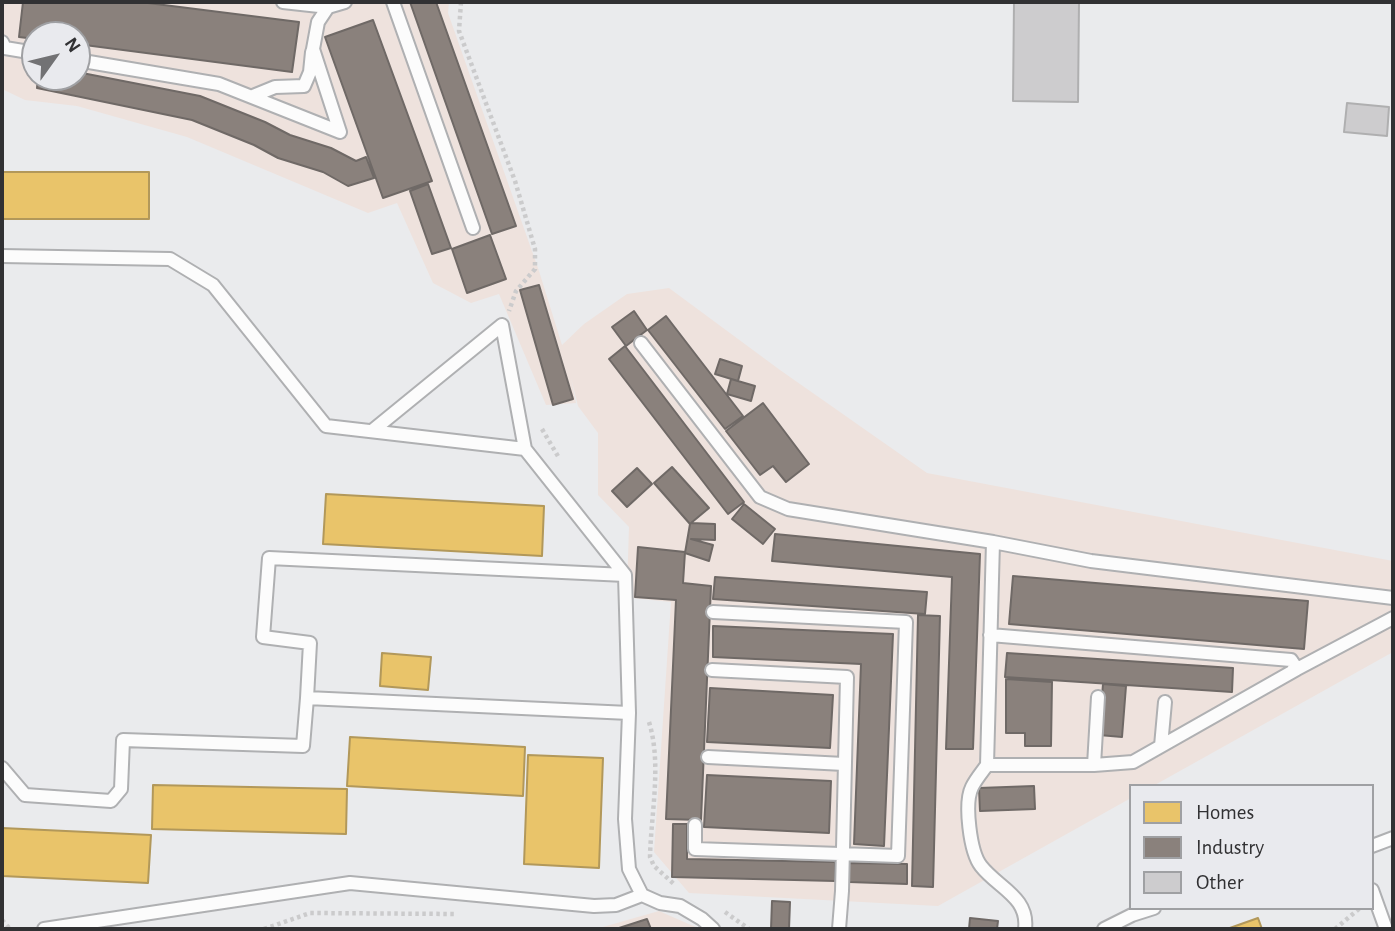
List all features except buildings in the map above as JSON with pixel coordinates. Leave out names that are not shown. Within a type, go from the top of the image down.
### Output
[{"type":"lane","points":[[283,2],[328,7],[345,2]]},
{"type":"lane","points":[[393,2],[473,228]]},
{"type":"lane","points":[[253,96],[275,87],[304,86],[310,72],[318,22],[328,7]]},
{"type":"lane","points":[[2,42],[5,48],[21,51]]},
{"type":"lane","points":[[91,62],[219,84],[340,132],[313,49]]},
{"type":"lane","points":[[2,256],[170,258],[213,285],[326,426],[525,449]]},
{"type":"lane","points":[[372,431],[502,325],[525,449],[625,575],[629,713],[625,819],[629,869],[642,895],[660,903],[680,906],[713,929]]},
{"type":"lane","points":[[641,343],[760,497],[788,509],[993,541],[1091,561],[1393,598]]},
{"type":"lane","points":[[993,541],[987,765],[971,789],[969,824],[973,849],[980,865],[1019,901],[1026,918],[1025,929]]},
{"type":"lane","points":[[2,768],[25,795],[111,801],[121,789],[123,740],[303,746],[310,643],[263,637],[269,558],[625,575]]},
{"type":"lane","points":[[695,825],[695,849],[898,856],[906,622],[713,612]]},
{"type":"lane","points":[[987,765],[1094,765],[1133,762],[1393,618]]},
{"type":"lane","points":[[990,635],[1291,660],[1297,669]]},
{"type":"lane","points":[[712,670],[848,677],[839,929]]},
{"type":"lane","points":[[1094,765],[1098,697]]},
{"type":"lane","points":[[307,698],[629,713]]},
{"type":"lane","points":[[1161,746],[1165,702]]},
{"type":"lane","points":[[708,757],[844,764]]},
{"type":"lane","points":[[1374,845],[1393,838]]},
{"type":"lane","points":[[44,929],[349,883],[594,906],[616,905],[642,895]]},
{"type":"lane","points":[[1374,896],[1386,929]]},
{"type":"lane","points":[[1104,929],[1148,910]]},
{"type":"path","points":[[461,2],[458,31],[515,181],[534,249],[535,269],[516,291],[513,304],[502,325]]},
{"type":"path","points":[[1335,929],[1358,910]]},
{"type":"path","points":[[264,929],[310,913],[463,914]]},
{"type":"path","points":[[2,920],[10,929]]},
{"type":"shaded area","points":[[2,2],[449,2],[448,13],[539,271],[562,345],[584,324],[627,294],[669,288],[927,473],[1393,561],[1393,652],[1157,784],[1129,784],[1129,799],[938,906],[689,893],[654,852],[671,602],[633,598],[627,590],[629,527],[598,495],[598,433],[578,406],[571,378],[576,403],[546,405],[499,294],[471,303],[433,283],[397,203],[368,213],[187,137],[77,106],[25,100],[2,89]]},
{"type":"shaded area","points":[[659,911],[700,929],[596,929]]}]
